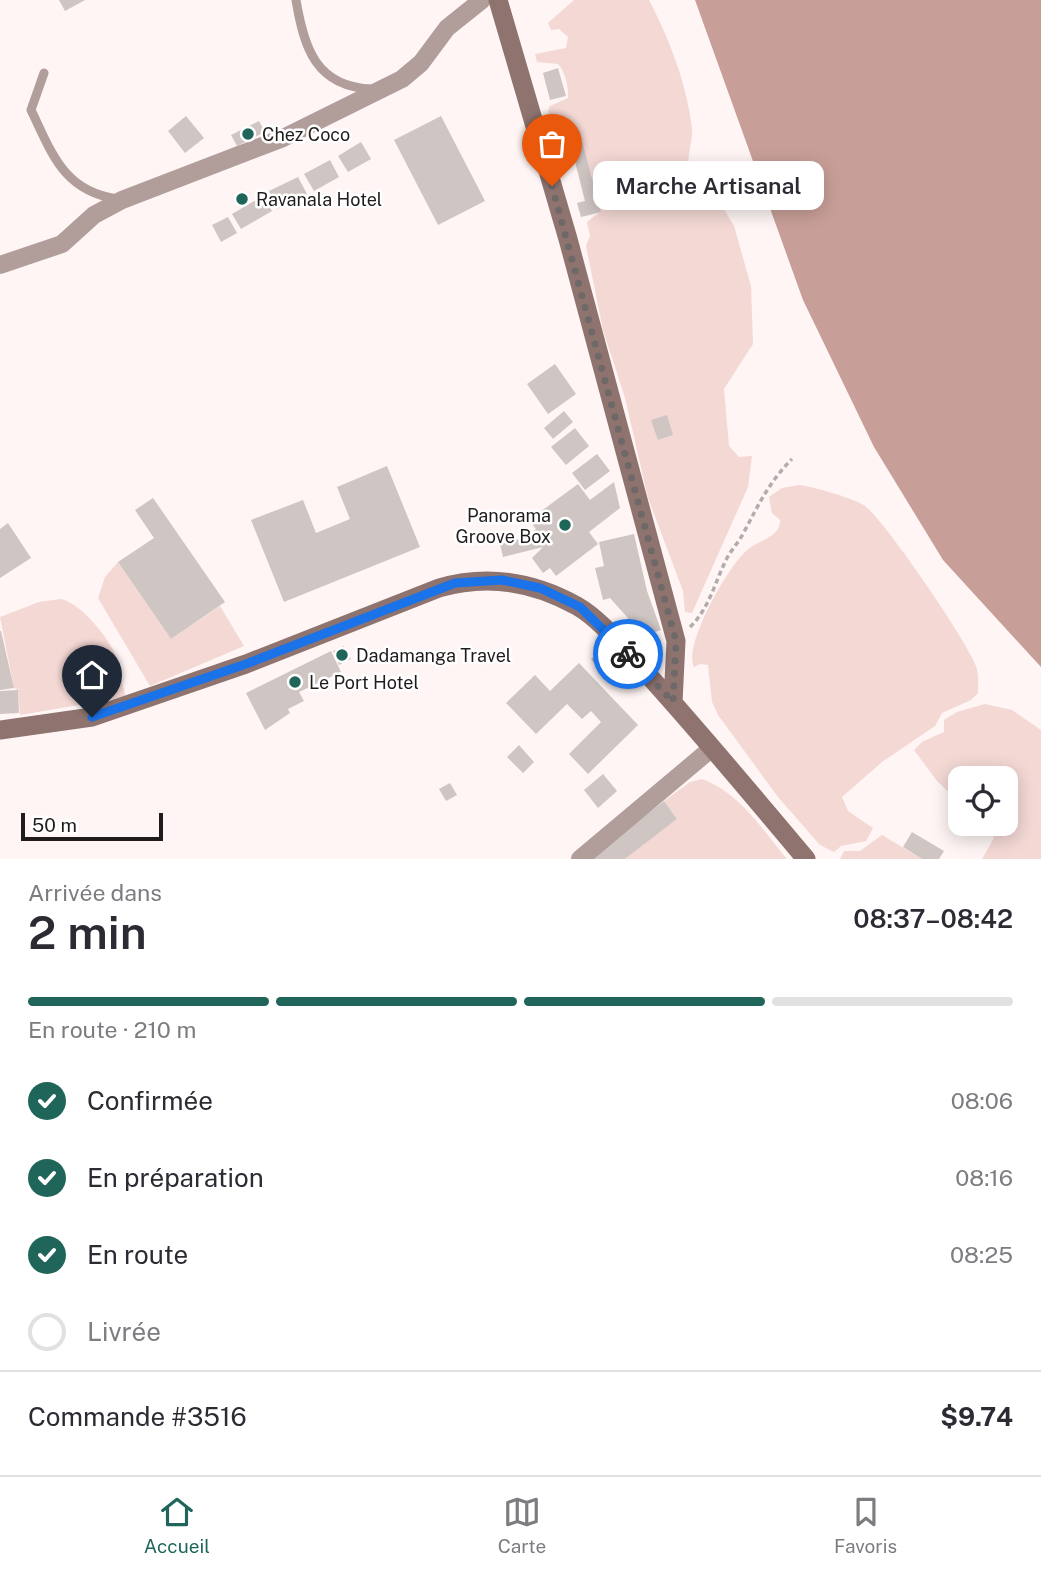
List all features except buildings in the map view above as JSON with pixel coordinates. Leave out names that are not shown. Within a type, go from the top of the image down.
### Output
[{"type":"main road","points":[[498,0],[568,240],[676,641],[673,702]]},
{"type":"main road","points":[[0,730],[92,717],[246,664],[439,588],[476,581],[502,580],[540,588],[580,607],[673,702],[806,859]]},
{"type":"street","points":[[0,265],[62,244],[94,215],[122,200],[283,138],[402,79],[421,63],[447,29],[482,0]]},
{"type":"street","points":[[580,859],[712,748]]},
{"type":"lane","points":[[296,0],[303,40],[330,78],[353,89],[380,90]]},
{"type":"lane","points":[[44,73],[31,110],[68,178],[86,191],[122,200]]},
{"type":"path","points":[[676,641],[695,622],[756,504],[774,477],[792,459]]},
{"type":"shaded area","points":[[574,0],[649,0],[670,46],[686,95],[692,128],[689,165],[706,179],[734,226],[751,286],[753,344],[724,389],[729,446],[739,457],[752,456],[748,487],[692,613],[685,612],[683,591],[648,498],[625,398],[603,330],[586,246],[590,236],[587,222],[601,211],[579,129],[552,124],[548,111],[550,106],[568,98],[566,80],[558,64],[537,62],[535,54],[566,48],[568,37],[559,29],[551,30],[548,23]]},
{"type":"shaded area","points":[[695,0],[1041,0],[1041,667],[943,560],[874,447],[803,300]]},
{"type":"shaded area","points":[[799,485],[853,500],[865,506],[875,516],[942,608],[976,666],[978,676],[978,693],[971,700],[942,713],[935,726],[882,762],[842,797],[848,811],[873,828],[866,841],[841,846],[834,852],[820,845],[778,797],[718,715],[712,702],[708,665],[700,664],[694,667],[692,656],[709,607],[729,573],[746,551],[777,531],[780,520],[772,513],[769,497],[782,488]]},
{"type":"shaded area","points":[[118,562],[171,639],[220,606],[244,646],[150,686],[98,598],[105,577]]},
{"type":"shaded area","points":[[61,599],[86,615],[109,642],[117,659],[126,697],[20,715],[18,690],[14,688],[0,617],[39,602]]},
{"type":"shaded area","points":[[985,704],[1012,710],[1041,730],[1041,859],[982,859],[994,838],[992,836],[1018,836],[1018,766],[948,766],[948,792],[914,750],[922,742],[944,732],[944,720],[957,712]]},
{"type":"shaded area","points":[[702,779],[716,785],[739,803],[787,859],[625,859],[677,819],[664,801],[690,782]]},
{"type":"shaded area","points":[[882,835],[922,859],[840,859],[844,851],[860,851]]},
{"type":"way so far","points":[[552,186],[676,641],[673,702],[628,654]]},
{"type":"place","name":"Chez Coco","points":[[248,134]]},
{"type":"place","name":"Marche Artisanal","points":[[552,186]]},
{"type":"place","name":"Ravanala Hotel","points":[[242,199]]},
{"type":"place","name":"Panorama Groove Box","points":[[565,525]]},
{"type":"place","name":"Dadamanga Travel","points":[[342,655]]},
{"type":"place","name":"Le Port Hotel","points":[[295,682]]},
{"type":"route","points":[[92,717],[246,664],[455,583],[502,580],[540,588],[580,607],[628,654]]}]
